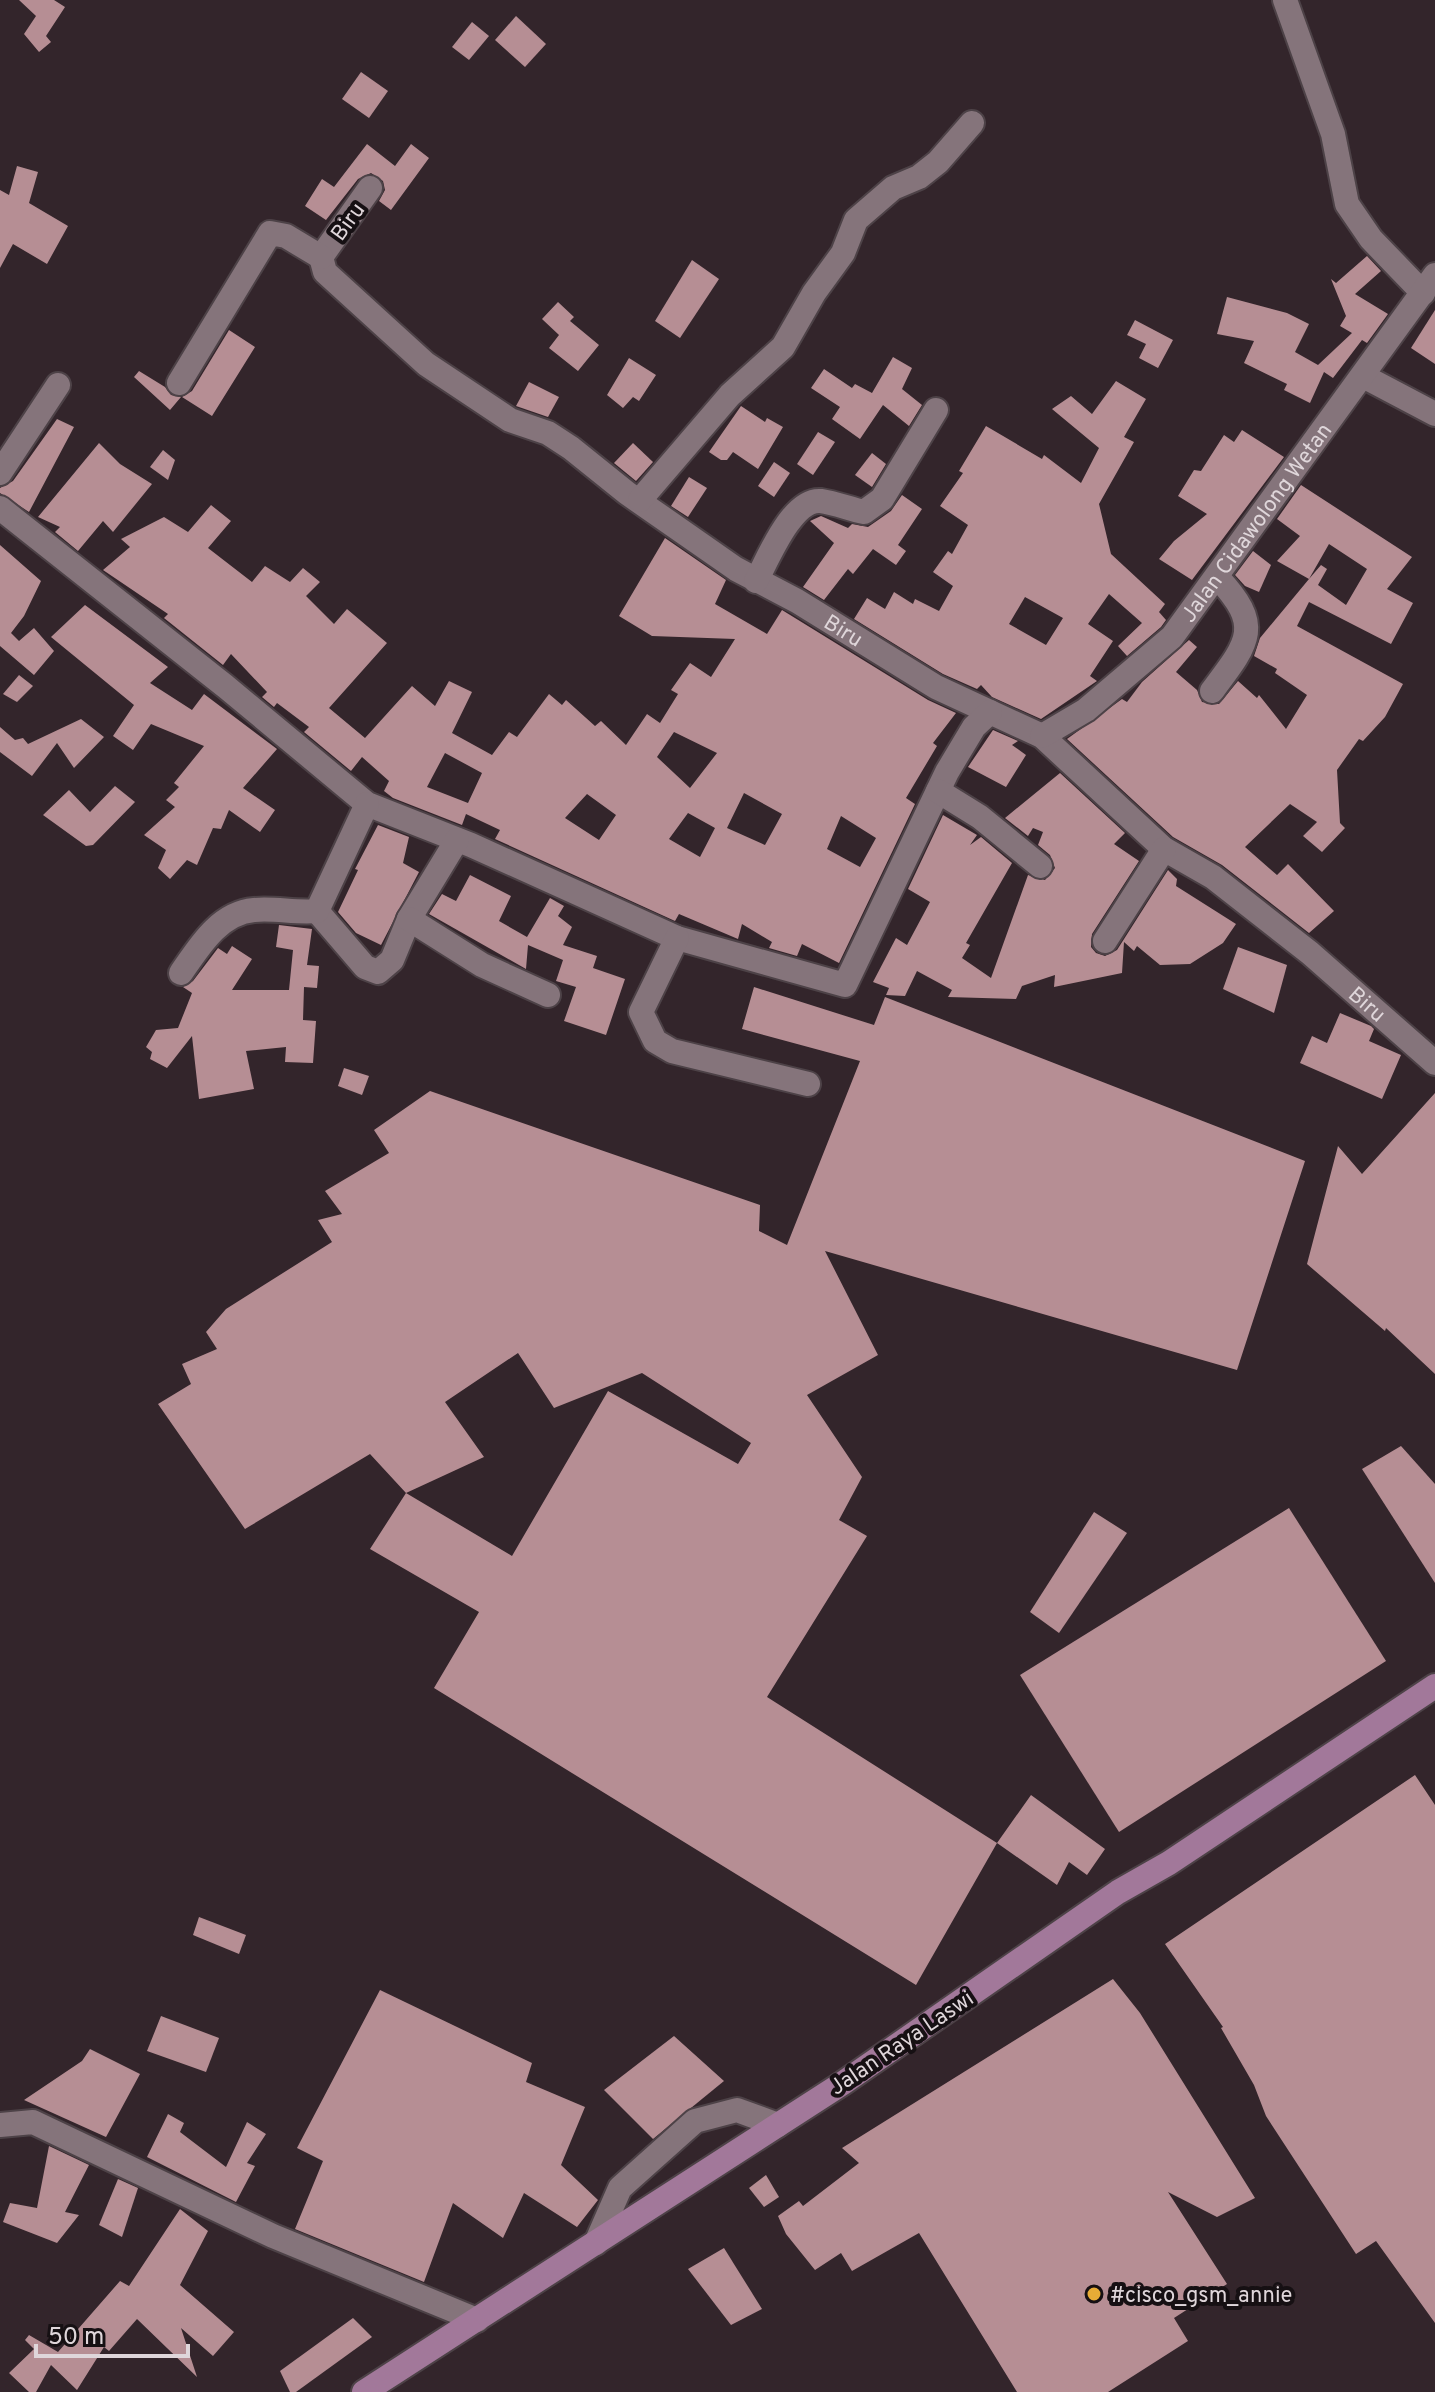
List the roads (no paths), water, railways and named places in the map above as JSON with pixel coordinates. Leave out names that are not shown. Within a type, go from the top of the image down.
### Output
[{"type":"main road","name":"Jalan Raya Laswi","points":[[364,2392],[778,2125],[1118,1892],[1169,1863],[1435,1686]]},
{"type":"street","points":[[1285,0],[1333,134],[1347,204],[1371,239],[1429,284]]},
{"type":"street","points":[[640,500],[730,395],[783,347],[814,293],[843,253],[856,220],[893,188],[919,177],[938,162],[972,123]]},
{"type":"street","name":"Biru","points":[[370,188],[321,257],[325,272],[426,364],[510,420],[548,433],[571,448],[627,493],[756,581],[797,601],[936,687],[1042,736],[1164,849],[1213,877],[1310,953],[1435,1063]]},
{"type":"street","points":[[179,383],[270,233],[286,236],[321,257]]},
{"type":"street","name":"Jalan Cidawolong Wetan","points":[[1042,736],[1086,710],[1172,637],[1218,578],[1429,284]]},
{"type":"street","points":[[1363,376],[1435,414]]},
{"type":"street","points":[[0,473],[58,385]]},
{"type":"street","points":[[756,581],[791,516],[809,502],[821,501],[864,512],[882,499],[936,410]]},
{"type":"street","points":[[0,508],[213,676],[367,804],[457,840],[677,938],[845,985],[938,791],[974,727],[990,712]]},
{"type":"street","points":[[1212,691],[1232,664],[1247,630],[1245,610],[1218,578]]},
{"type":"street","points":[[938,791],[980,817],[1040,866]]},
{"type":"street","points":[[317,911],[367,804]]},
{"type":"street","points":[[181,973],[203,942],[233,916],[257,910],[317,911],[365,967],[378,972],[392,960],[409,919],[457,840]]},
{"type":"street","points":[[1105,941],[1164,849]]},
{"type":"street","points":[[409,919],[482,965],[548,995]]},
{"type":"street","points":[[677,938],[641,1012],[655,1041],[672,1051],[808,1084]]},
{"type":"street","points":[[596,2243],[620,2188],[695,2121],[737,2110],[778,2125]]},
{"type":"street","points":[[0,2125],[33,2122],[273,2236],[477,2320]]},
{"type":"place","name":"#cisco_gsm_annie","points":[[1094,2294]]}]
